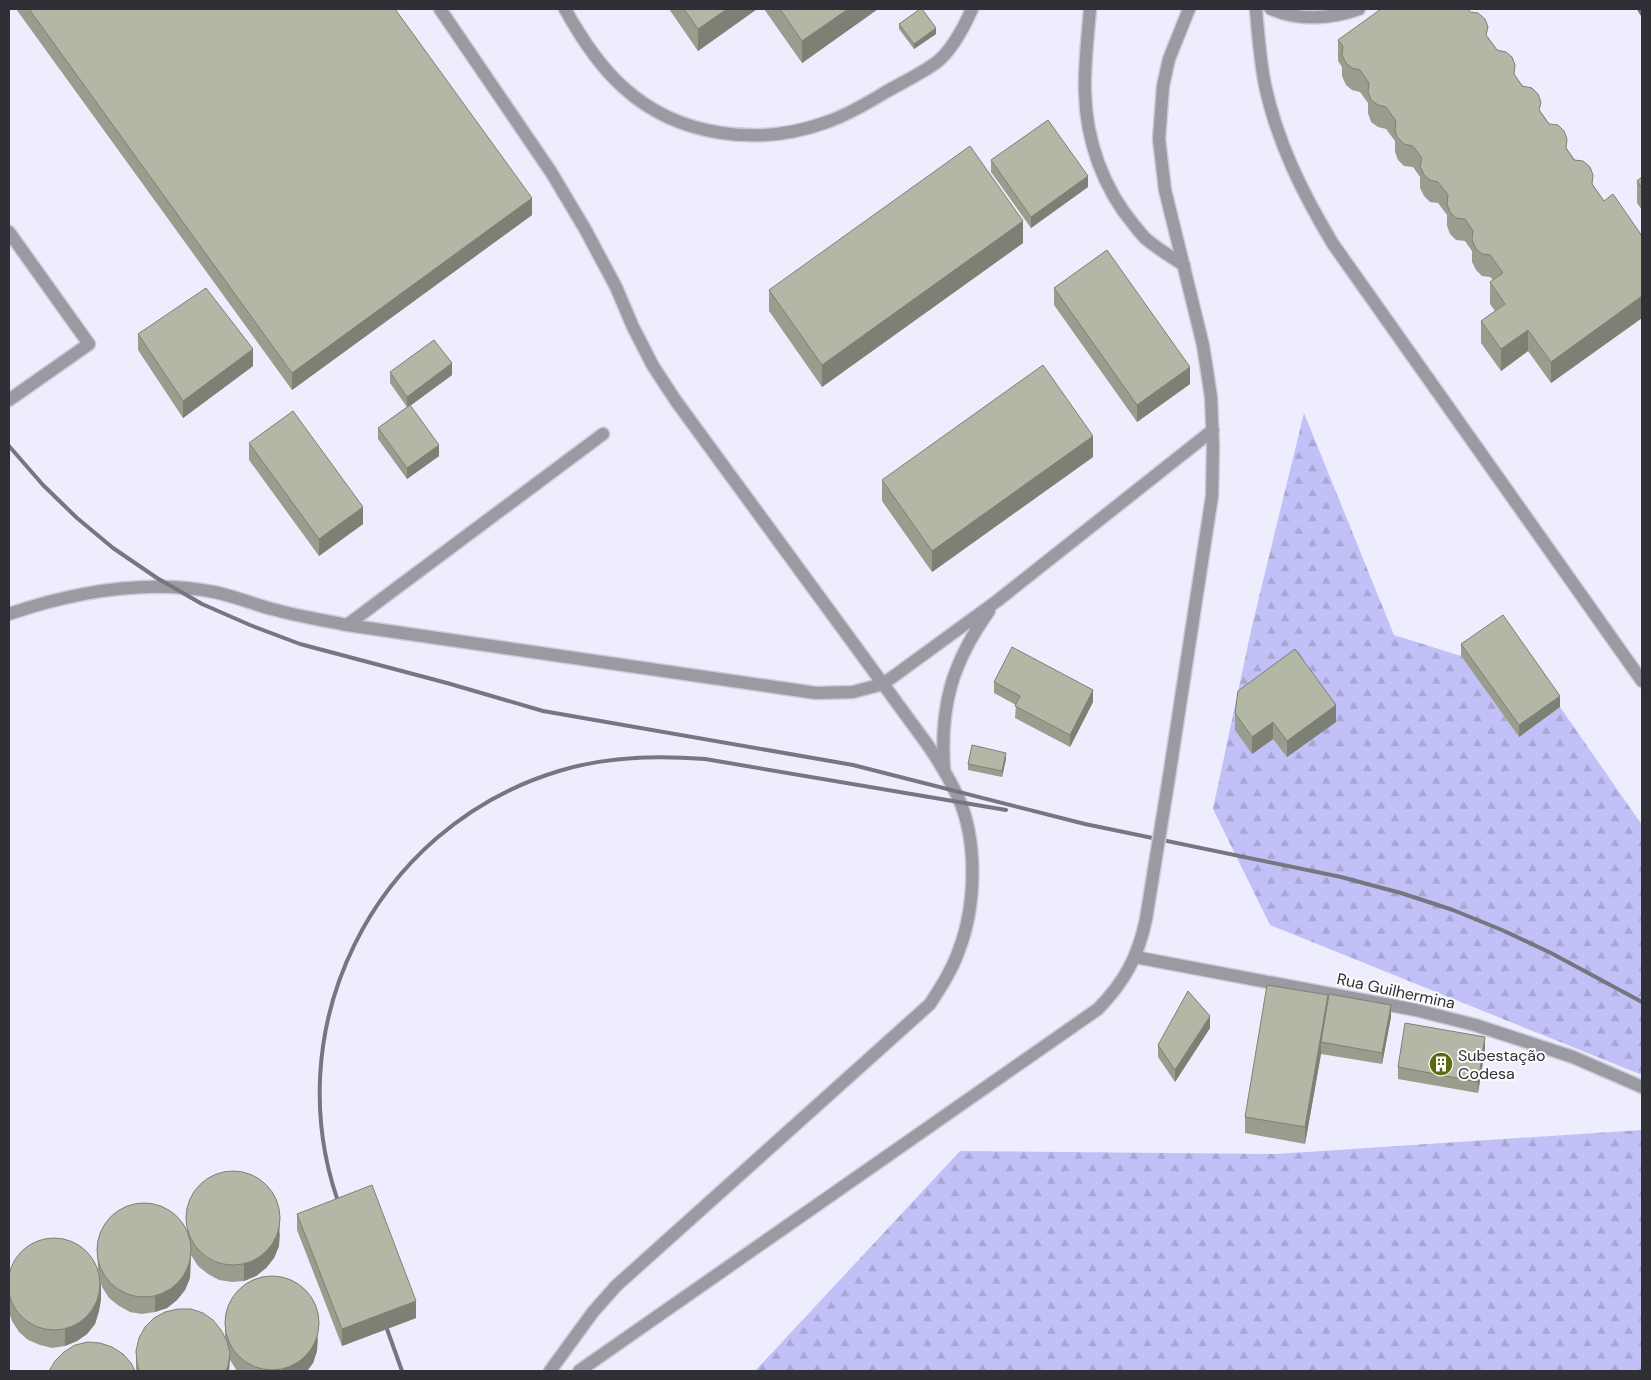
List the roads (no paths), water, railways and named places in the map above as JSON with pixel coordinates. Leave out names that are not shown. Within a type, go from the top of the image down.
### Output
[{"type":"lane","points":[[440,9],[551,172],[585,229],[616,287],[633,327],[672,394],[945,770],[958,798],[967,828],[972,859],[972,890],[968,920],[959,950],[946,978],[930,1004],[616,1286],[593,1312],[550,1371]]},
{"type":"lane","points":[[565,9],[577,31],[599,62],[625,89],[650,107],[678,122],[707,131],[737,136],[768,135],[798,131],[827,122],[855,110],[937,62],[967,22],[972,9]]},
{"type":"lane","points":[[1090,9],[1084,92],[1087,123],[1094,153],[1107,184],[1124,212],[1145,238],[1184,264]]},
{"type":"lane","points":[[579,1371],[1081,1022],[1114,993],[1135,957],[1146,919],[1212,496],[1213,430],[1211,397],[1203,345],[1165,190],[1159,139],[1160,113],[1167,68],[1189,9]]},
{"type":"lane","points":[[1256,9],[1259,44],[1266,86],[1277,127],[1292,168],[1311,207],[1338,252],[1642,681]]},
{"type":"lane","points":[[1270,9],[1298,16],[1321,17],[1344,14],[1359,9]]},
{"type":"lane","points":[[9,232],[89,344],[9,400]]},
{"type":"lane","points":[[9,614],[46,601],[90,592],[132,588],[175,588],[215,592],[271,609],[347,625],[816,693],[853,692],[884,684],[997,601],[1213,430]]},
{"type":"lane","points":[[347,625],[603,434]]},
{"type":"lane","points":[[945,770],[944,717],[949,690],[967,644],[997,601]]},
{"type":"lane","name":"Rua Guilhermina","points":[[1135,957],[1416,1010],[1475,1025],[1573,1057],[1642,1087]]},
{"type":"railway","points":[[1639,9],[1642,14]]},
{"type":"railway","points":[[9,446],[43,485],[77,518],[113,548],[157,578],[202,604],[300,644],[543,711],[853,765],[1085,824],[1341,877],[1401,893],[1453,910],[1502,930],[1551,953],[1642,1002]]},
{"type":"railway","points":[[342,1212],[324,1143],[320,1075],[331,1008],[354,945],[390,887],[437,838],[493,799],[559,771],[577,766],[632,758],[668,757],[705,759],[1006,810]]},
{"type":"railway","points":[[382,1315],[402,1371]]},
{"type":"place","name":"Subestação Codesa","points":[[1441,1064]]}]
